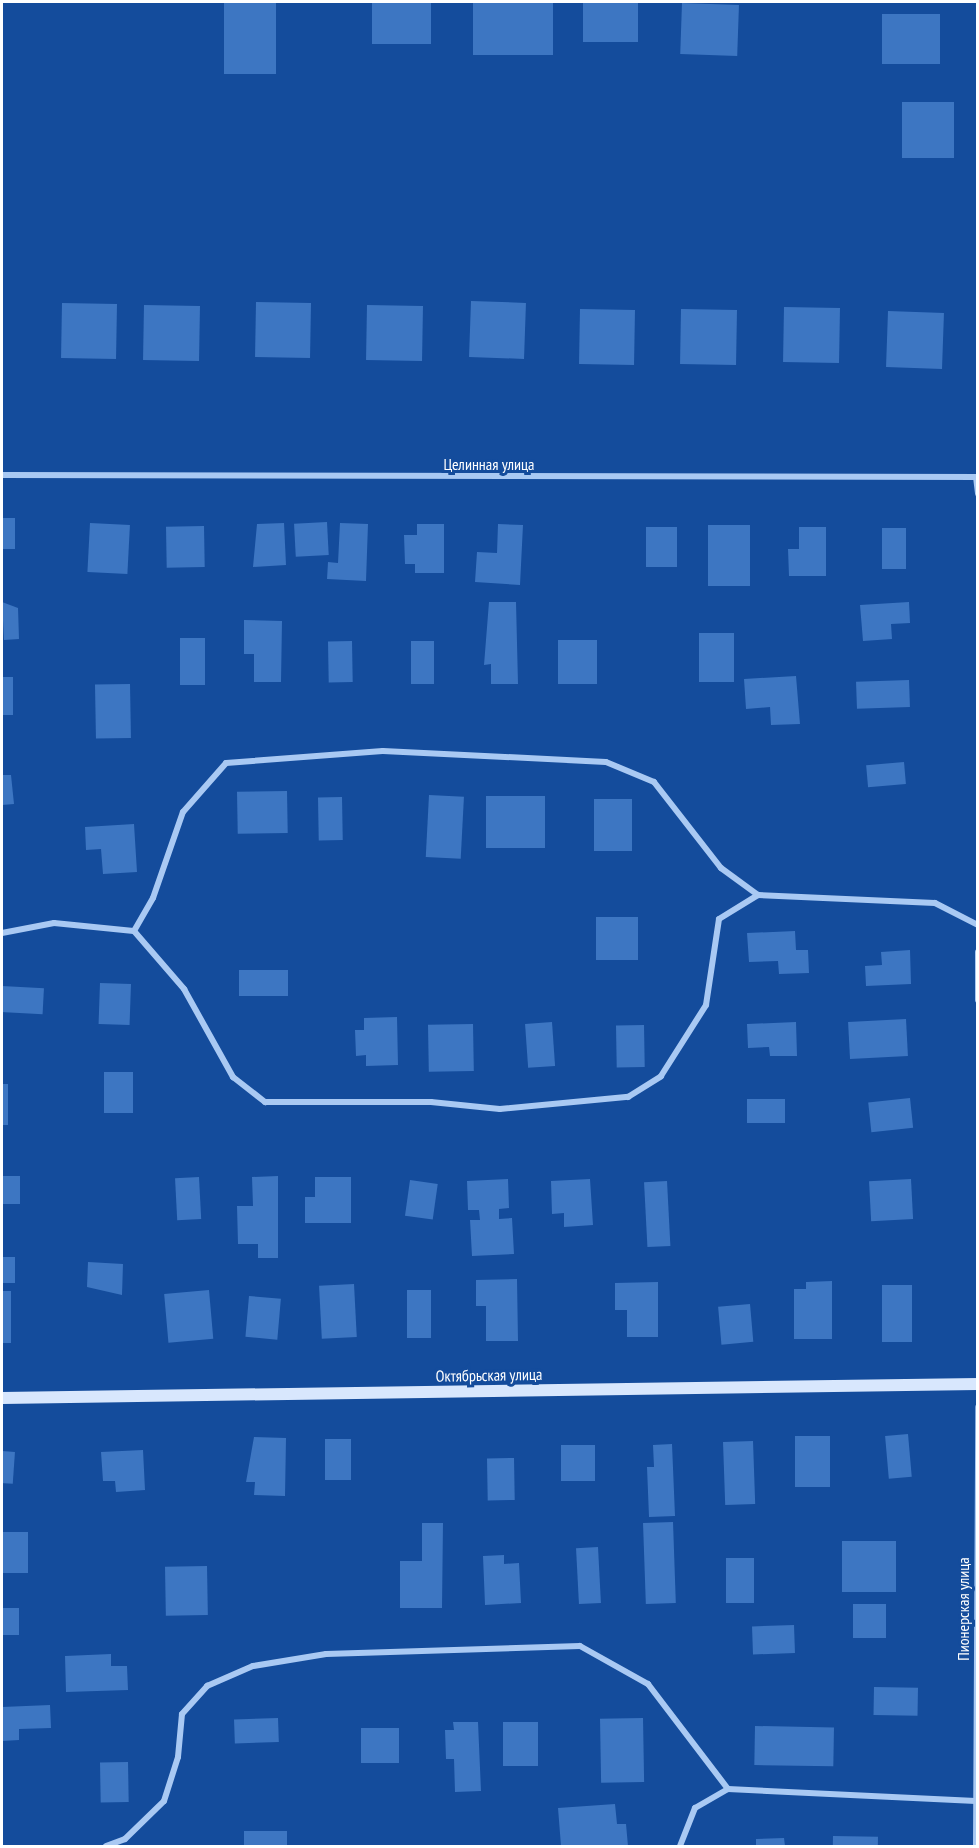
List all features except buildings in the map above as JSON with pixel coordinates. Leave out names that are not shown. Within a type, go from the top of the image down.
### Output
[{"type":"street","name":"Целинная улица","points":[[2,475],[977,477]]},
{"type":"street","points":[[977,477],[978,494]]},
{"type":"street","points":[[134,931],[153,898],[183,812],[226,763],[383,751],[606,762],[654,782],[721,868],[758,895],[934,903],[978,925]]},
{"type":"street","points":[[2,933],[54,923],[134,931],[184,988],[234,1077],[265,1102],[431,1102],[500,1109],[628,1097],[661,1076],[706,1005],[719,919],[758,895]]},
{"type":"street","points":[[977,954],[978,1000]]},
{"type":"street","name":"Октябрьская улица","points":[[2,1398],[978,1384]]},
{"type":"street","name":"Пионерская улица","points":[[976,1846],[978,1407]]},
{"type":"street","points":[[106,1846],[125,1839],[164,1801],[178,1757],[182,1714],[207,1686],[254,1666],[326,1654],[580,1646],[648,1684],[728,1789]]},
{"type":"street","points":[[680,1846],[695,1808],[728,1789],[976,1801]]}]
